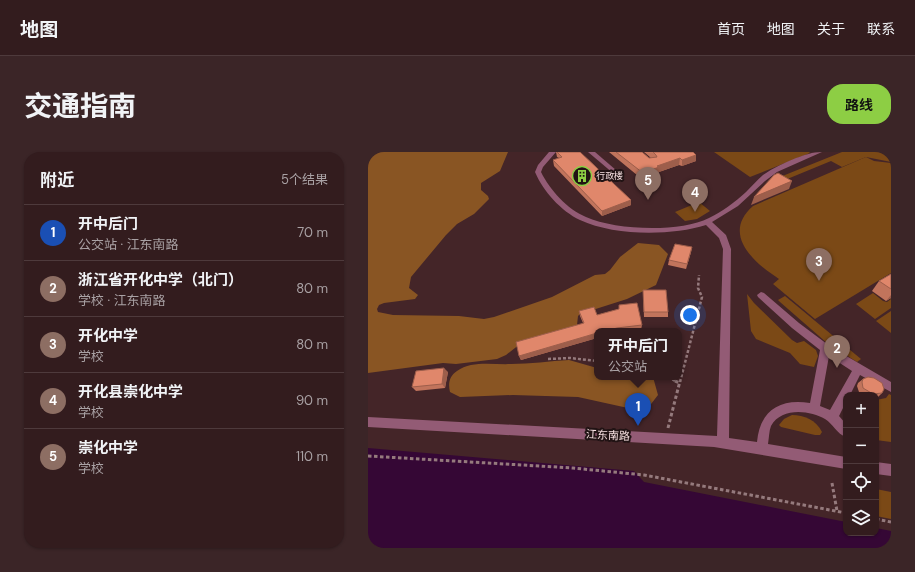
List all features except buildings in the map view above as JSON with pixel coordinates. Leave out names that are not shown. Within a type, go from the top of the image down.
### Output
[{"type":"street","points":[[553,152],[540,166],[538,172],[569,211],[585,220],[615,227],[666,230],[707,222],[744,198],[769,174],[819,152]]},
{"type":"street","points":[[591,152],[622,178]]},
{"type":"street","points":[[707,222],[722,234],[726,242],[727,249],[723,443]]},
{"type":"street","points":[[761,295],[807,335],[826,349],[858,369],[890,386]]},
{"type":"street","points":[[814,410],[826,349]]},
{"type":"street","points":[[832,418],[858,369]]},
{"type":"street","points":[[762,449],[768,421],[779,411],[791,407],[806,407],[827,414],[843,429]]},
{"type":"street","name":"江东南路","points":[[368,422],[666,438],[723,443],[843,462]]},
{"type":"street","points":[[879,468],[891,470]]},
{"type":"path","points":[[682,375],[702,297],[698,288],[699,275]]},
{"type":"path","points":[[548,359],[570,358],[594,361]]},
{"type":"path","points":[[674,380],[680,383]]},
{"type":"path","points":[[666,438],[681,380]]},
{"type":"path","points":[[368,456],[573,468],[644,475],[843,512]]},
{"type":"path","points":[[832,483],[837,511]]},
{"type":"path","points":[[879,520],[891,522]]},
{"type":"shaded area","points":[[368,152],[508,152],[500,171],[481,183],[481,190],[488,196],[489,199],[474,214],[457,224],[446,235],[411,277],[409,288],[418,295],[415,299],[384,303],[379,305],[377,309],[378,312],[393,315],[459,316],[484,319],[494,317],[552,297],[595,275],[605,274],[620,257],[638,243],[659,245],[668,254],[656,285],[627,299],[580,314],[578,316],[577,325],[520,344],[506,355],[497,359],[456,364],[443,363],[368,373]]},
{"type":"shaded area","points":[[714,152],[809,152],[810,153],[750,177]]},
{"type":"shaded area","points":[[842,152],[884,152],[891,155],[891,162],[866,157],[842,167],[831,161],[780,182],[775,179]]},
{"type":"shaded area","points":[[866,157],[874,161],[891,163],[891,273],[815,319],[773,284],[779,279],[760,265],[751,256],[741,237],[740,227],[744,217],[753,206]]},
{"type":"shaded area","points":[[699,202],[710,211],[697,219],[685,221],[675,212]]},
{"type":"shaded area","points":[[873,293],[883,301],[887,302],[891,299],[891,308],[875,319],[856,304]]},
{"type":"shaded area","points":[[747,294],[754,303],[792,340],[797,343],[804,341],[816,350],[818,356],[814,367],[800,364],[790,353],[756,339],[751,331]]},
{"type":"shaded area","points":[[785,296],[861,359],[857,362],[827,343],[778,300]]},
{"type":"shaded area","points":[[891,311],[891,333],[876,321]]},
{"type":"shaded area","points":[[569,360],[594,367],[594,380],[654,380],[658,395],[648,408],[637,410],[578,397],[513,395],[460,397],[450,392],[449,383],[452,375],[469,365],[525,364]]},
{"type":"shaded area","points":[[889,394],[891,395],[891,442],[879,440],[879,399],[886,398]]},
{"type":"shaded area","points":[[792,415],[801,416],[813,421],[822,432],[820,435],[815,435],[781,427],[779,425],[784,419]]},
{"type":"shaded area","points":[[368,448],[634,471],[644,482],[843,521],[843,536],[879,536],[879,529],[891,531],[891,548],[368,548]]},
{"type":"shaded area","points":[[879,490],[891,492],[891,519],[879,517]]},
{"type":"place","name":"行政楼","points":[[582,176]]},
{"type":"place","name":"崇化中学","points":[[648,200]]},
{"type":"place","name":"开化县崇化中学","points":[[695,212]]},
{"type":"place","name":"开化中学","points":[[819,281]]},
{"type":"place","name":"浙江省开化中学（北门）","points":[[837,368]]},
{"type":"place","name":"开中后门","points":[[638,426]]}]
